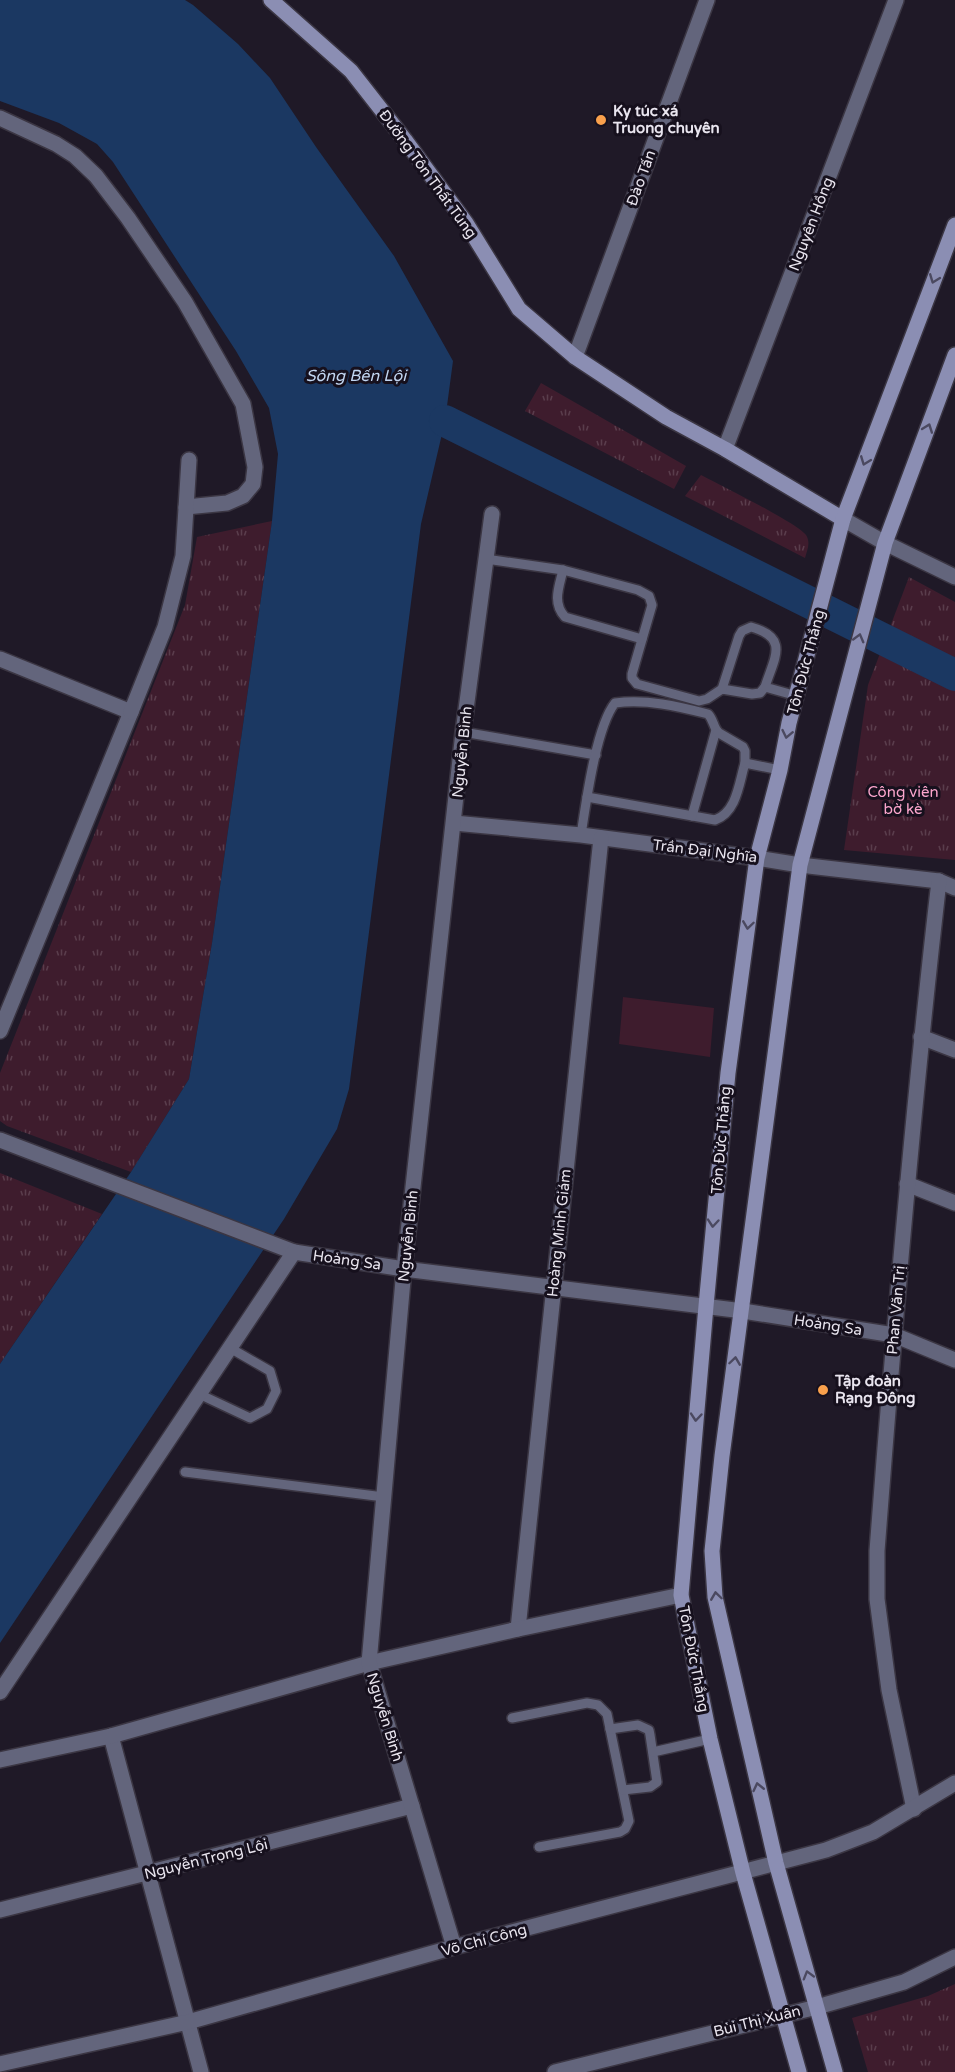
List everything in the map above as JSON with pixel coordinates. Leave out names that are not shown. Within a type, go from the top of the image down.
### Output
[{"type":"main road","name":"Đường Tôn Thất Tùng","points":[[271,0],[351,71],[466,223],[519,309],[575,357],[666,417],[843,519]]},
{"type":"main road","name":"Tôn Đức Thắng","points":[[799,2072],[743,1873],[710,1739],[681,1595],[728,1073],[757,858],[843,519],[955,225]]},
{"type":"main road","points":[[835,2072],[776,1863],[715,1597],[712,1551],[722,1456],[800,865],[885,543],[955,355]]},
{"type":"street","name":"Đào Tấn","points":[[575,357],[707,0]]},
{"type":"street","name":"Nguyên Hồng","points":[[725,449],[896,0]]},
{"type":"street","points":[[0,118],[56,144],[75,156],[96,176],[128,218],[184,302],[243,404],[255,467],[253,484],[243,496],[227,503],[186,507]]},
{"type":"street","points":[[0,1031],[165,627],[183,556],[189,460]]},
{"type":"street","name":"Nguyễn Bình","points":[[454,1947],[369,1663],[404,1269],[463,732],[492,514]]},
{"type":"street","points":[[843,519],[885,543],[955,577]]},
{"type":"street","points":[[0,659],[131,712]]},
{"type":"street","name":"Trần Đại Nghĩa","points":[[454,824],[582,835],[800,865],[939,881],[955,888]]},
{"type":"street","name":"Hoàng Minh Giám","points":[[518,1629],[601,838]]},
{"type":"street","name":"Phan Văn Trị","points":[[914,1809],[889,1690],[877,1599],[877,1551],[907,1184],[939,881]]},
{"type":"street","points":[[921,1037],[955,1050]]},
{"type":"street","points":[[0,1140],[294,1252]]},
{"type":"street","points":[[907,1184],[955,1203]]},
{"type":"street","name":"Hoàng Sa","points":[[0,1692],[294,1252],[404,1269],[706,1306],[894,1335],[955,1360]]},
{"type":"street","points":[[0,1760],[111,1736],[369,1663],[681,1595]]},
{"type":"street","points":[[111,1736],[201,2072]]},
{"type":"street","name":"Võ Chí Công","points":[[0,2064],[188,2022],[454,1947],[826,1850],[873,1832],[955,1783]]},
{"type":"street","name":"Nguyễn Trọng Lội","points":[[0,1910],[412,1806]]},
{"type":"street","name":"Bùi Thị Xuân","points":[[555,2072],[817,2007],[904,1982],[955,1957]]},
{"type":"lane","points":[[486,559],[563,570],[638,590],[649,596],[652,605],[632,678],[637,684],[699,701],[707,699],[722,689],[742,631],[751,627],[765,631],[775,640],[777,649],[765,687],[760,693],[752,694],[722,689]]},
{"type":"lane","points":[[563,570],[556,599],[559,610],[565,617],[642,639]]},
{"type":"lane","points":[[765,687],[797,696]]},
{"type":"lane","points":[[582,835],[587,797],[604,721],[615,703],[665,703],[708,714],[713,718],[716,730],[692,816]]},
{"type":"lane","points":[[587,797],[715,820],[724,817],[734,802],[745,763],[745,751],[743,747],[716,730]]},
{"type":"lane","points":[[463,732],[596,755]]},
{"type":"lane","points":[[745,763],[780,770]]},
{"type":"lane","points":[[199,1394],[250,1418],[267,1409],[276,1392],[270,1371],[230,1348]]},
{"type":"lane","points":[[185,1472],[384,1497]]},
{"type":"lane","points":[[512,1718],[587,1703],[604,1708],[608,1714],[629,1821],[625,1829],[620,1832],[539,1847]]},
{"type":"lane","points":[[610,1729],[638,1725],[649,1730],[657,1782],[655,1785],[623,1790]]},
{"type":"lane","points":[[653,1752],[710,1739]]},
{"type":"green space","points":[[541,383],[686,466],[674,489],[525,411]]},
{"type":"green space","points":[[701,475],[800,530],[806,535],[808,541],[805,558],[685,496]]},
{"type":"green space","points":[[272,521],[212,943],[189,1079],[131,1172],[7,1126],[0,1121],[0,1073],[185,605],[197,537]]},
{"type":"green space","name":"Công viên bờ kè","points":[[909,577],[955,602],[955,860],[844,850],[868,685]]},
{"type":"green space","points":[[623,997],[714,1008],[710,1057],[619,1044]]},
{"type":"green space","points":[[0,1173],[102,1214],[0,1364]]},
{"type":"green space","points":[[955,1984],[955,2072],[868,2072],[852,2018],[928,1996]]},
{"type":"water","name":"Sông Bến Lội","points":[[0,0],[185,0],[193,5],[238,44],[270,78],[394,256],[453,361],[445,421],[421,524],[349,1089],[337,1129],[284,1219],[0,1643],[0,1364],[131,1172],[189,1079],[212,943],[272,521],[278,454],[269,408],[236,351],[113,162],[97,144],[59,123],[0,101]]},
{"type":"waterway","points":[[445,421],[955,675]]},
{"type":"place","name":"Ky túc xá Truong chuyên","points":[[601,120]]},
{"type":"place","name":"Tập đoàn Rạng Đông","points":[[823,1390]]}]
